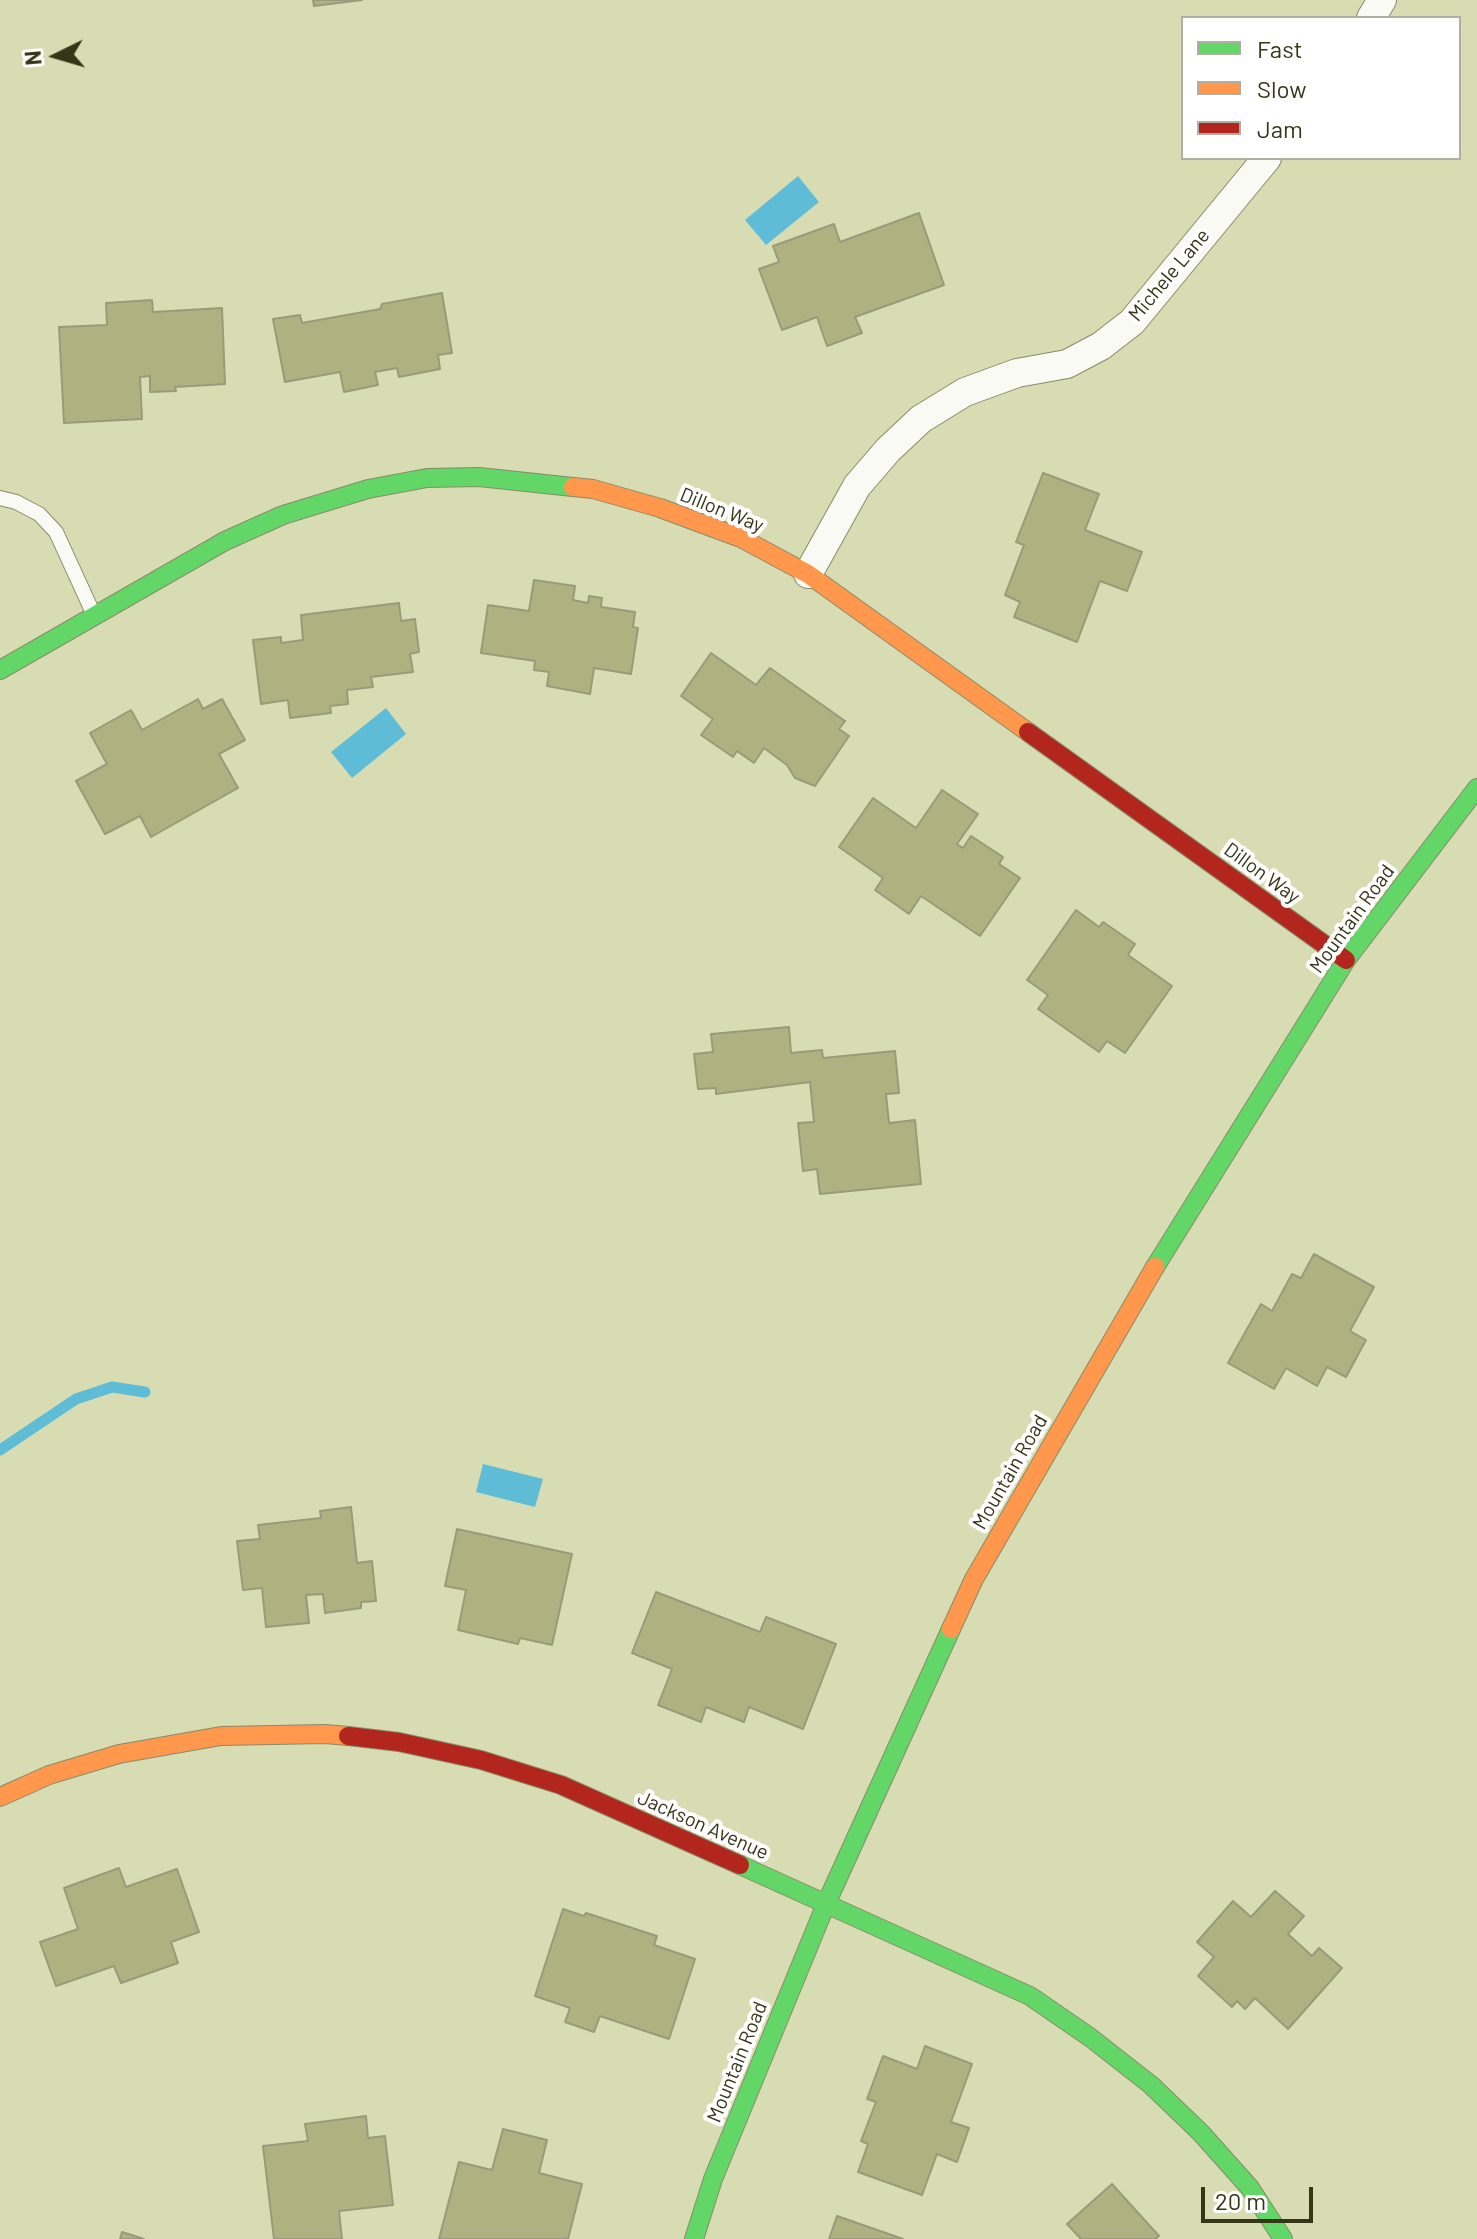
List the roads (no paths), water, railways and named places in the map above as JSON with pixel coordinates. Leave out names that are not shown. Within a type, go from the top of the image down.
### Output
[{"type":"street","name":"Michele Lane","points":[[808,574],[857,486],[888,450],[921,419],[965,392],[1017,373],[1067,364],[1101,346],[1132,322],[1265,160]]},
{"type":"street","name":"Dillon Way","points":[[0,670],[225,541],[283,515],[368,489],[427,478],[479,477],[593,489],[660,508],[741,538],[808,574],[1346,960]]},
{"type":"street","name":"Mountain Road","points":[[694,2239],[713,2179],[826,1904],[974,1579],[1135,1299],[1346,960],[1477,788]]},
{"type":"street","name":"Jackson Avenue","points":[[0,1797],[49,1775],[119,1754],[221,1736],[325,1734],[399,1742],[481,1760],[561,1785],[1030,1996],[1151,2085],[1201,2133],[1250,2188],[1283,2239]]},
{"type":"lane","points":[[0,498],[39,514],[56,532],[94,616]]},
{"type":"water","points":[[798,176],[819,202],[766,245],[745,220]]},
{"type":"water","points":[[386,708],[406,734],[352,778],[331,752]]},
{"type":"water","points":[[483,1464],[543,1479],[535,1507],[476,1492]]},
{"type":"waterway","points":[[0,1450],[76,1399],[112,1387],[145,1392]]}]
